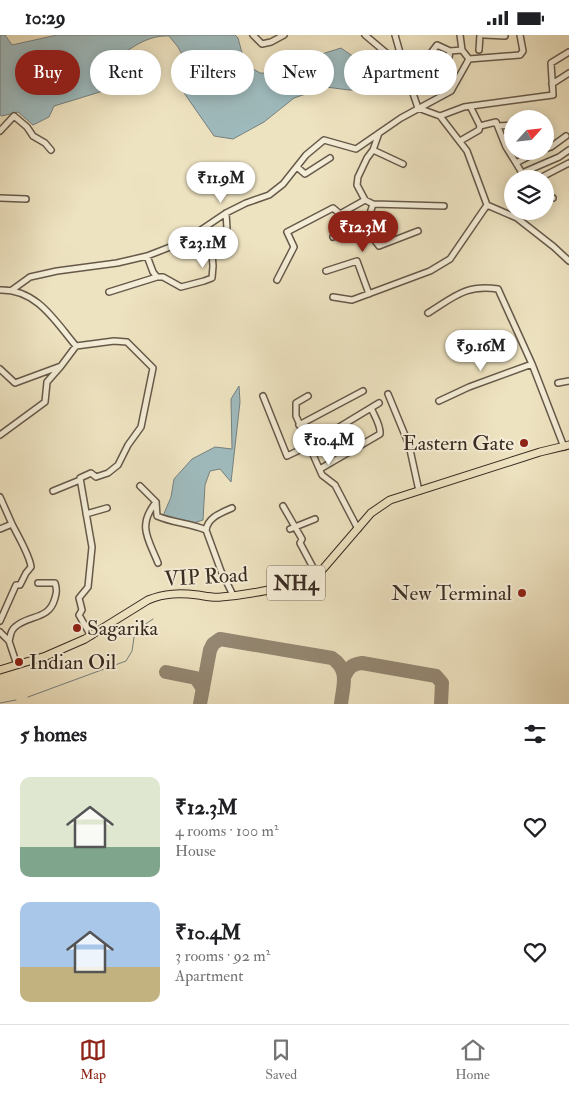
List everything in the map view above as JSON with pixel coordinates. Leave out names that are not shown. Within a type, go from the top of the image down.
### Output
[{"type":"highway","name":"VIP Road","points":[[0,670],[46,656],[92,636],[159,595],[174,593],[220,597],[268,590],[300,582],[317,575],[371,513],[390,500],[540,452],[567,446]]},
{"type":"street","points":[[253,35],[262,43],[271,42],[284,35]]},
{"type":"street","points":[[365,35],[382,50]]},
{"type":"street","points":[[395,35],[399,50]]},
{"type":"street","points":[[460,35],[462,50],[469,59]]},
{"type":"street","points":[[479,50],[482,35],[506,36]]},
{"type":"street","points":[[469,59],[520,55],[524,51],[520,35]]},
{"type":"street","points":[[433,50],[437,45],[448,50]]},
{"type":"street","points":[[457,50],[462,50]]},
{"type":"street","points":[[440,116],[470,106],[553,95],[550,63],[569,52]]},
{"type":"street","points":[[457,80],[469,59]]},
{"type":"street","points":[[552,84],[569,73]]},
{"type":"street","points":[[414,95],[418,107],[440,116],[467,151],[487,205],[504,212]]},
{"type":"street","points":[[12,290],[30,277],[57,271],[117,263],[147,256],[183,242],[226,213],[246,203],[269,195],[283,184],[306,155],[324,141],[356,149],[418,107],[443,95]]},
{"type":"street","points":[[470,106],[480,126]]},
{"type":"street","points":[[0,131],[14,116],[27,127],[33,136],[45,143],[51,150]]},
{"type":"street","points":[[460,141],[479,130],[480,126],[496,122],[506,147],[520,170]]},
{"type":"street","points":[[498,126],[504,126]]},
{"type":"street","points":[[379,133],[373,150],[358,177],[357,185],[365,200],[373,203],[444,206]]},
{"type":"street","points":[[554,145],[566,135]]},
{"type":"street","points":[[373,150],[403,164]]},
{"type":"street","points":[[529,170],[559,157],[569,150]]},
{"type":"street","points":[[297,167],[305,174],[330,158]]},
{"type":"street","points":[[516,163],[522,160]]},
{"type":"street","points":[[554,171],[569,163]]},
{"type":"street","points":[[0,198],[26,199]]},
{"type":"street","points":[[277,280],[294,247],[287,232],[333,208],[340,214],[365,200]]},
{"type":"street","points":[[373,203],[367,223],[373,238],[379,246],[418,231]]},
{"type":"street","points":[[332,297],[352,300],[430,271],[450,259],[487,205]]},
{"type":"street","points":[[109,292],[157,277],[163,277],[181,287],[212,278],[212,253],[225,243],[227,234],[226,213]]},
{"type":"street","points":[[519,220],[569,261]]},
{"type":"street","points":[[333,237],[356,228],[362,232],[370,230]]},
{"type":"street","points":[[564,257],[569,252]]},
{"type":"street","points":[[147,256],[157,277]]},
{"type":"street","points":[[326,271],[358,261],[369,294]]},
{"type":"street","points":[[428,313],[465,290],[484,287],[498,289],[567,446]]},
{"type":"street","points":[[0,290],[12,290],[39,302],[76,346]]},
{"type":"street","points":[[0,435],[45,402],[47,383],[76,346],[128,341],[153,368],[140,427],[118,465],[108,473],[96,477],[91,473],[80,478],[80,480],[53,491]]},
{"type":"street","points":[[439,401],[469,387],[532,364]]},
{"type":"street","points":[[0,369],[15,383],[61,366]]},
{"type":"street","points":[[558,383],[569,381]]},
{"type":"street","points":[[299,425],[363,391]]},
{"type":"street","points":[[388,394],[408,445],[419,491]]},
{"type":"street","points":[[263,396],[287,456],[308,446],[379,403]]},
{"type":"street","points":[[308,396],[296,403],[296,416],[299,425],[322,475],[334,485],[358,529]]},
{"type":"street","points":[[320,469],[380,434],[381,429],[378,422],[372,410],[369,409]]},
{"type":"street","points":[[80,480],[92,547],[88,587],[79,598],[82,610],[79,615],[92,636]]},
{"type":"street","points":[[140,486],[156,502],[157,516],[170,521],[198,526],[206,530]]},
{"type":"street","points":[[0,497],[30,559],[31,567],[20,585],[16,585],[0,621]]},
{"type":"street","points":[[156,502],[149,511],[144,526],[158,563]]},
{"type":"street","points":[[283,506],[292,528],[302,539],[300,543],[317,575]]},
{"type":"street","points":[[86,514],[107,508]]},
{"type":"street","points":[[232,508],[214,517],[207,525],[206,530],[221,571],[233,595]]},
{"type":"street","points":[[292,528],[315,519]]},
{"type":"street","points":[[0,529],[12,524]]},
{"type":"street","points":[[9,641],[11,631],[16,625],[49,611],[54,602],[57,590],[55,583],[38,583]]},
{"type":"street","points":[[0,632],[9,641],[18,665]]},
{"type":"water","points":[[0,35],[5,35],[12,45],[57,35],[235,35],[238,38],[241,50],[180,50],[169,36],[162,36],[142,42],[128,50],[90,50],[90,95],[54,106],[49,117],[33,125],[18,112],[0,115]]},
{"type":"water","points":[[341,48],[344,50],[344,89],[334,88],[334,50]]},
{"type":"water","points":[[254,69],[264,73],[264,95],[303,95],[294,98],[264,122],[233,139],[214,136],[185,95],[254,95]]},
{"type":"water","points":[[239,386],[240,402],[231,482],[220,469],[210,471],[205,485],[203,520],[184,526],[163,516],[171,497],[174,479],[192,459],[215,447],[232,449],[231,399]]},
{"type":"waterway","points":[[28,697],[126,661],[132,651],[135,631],[153,619]]},
{"type":"waterway","points":[[0,703],[16,700]]},
{"type":"taxiway","points":[[200,704],[210,650],[213,644],[220,639],[332,658],[338,663],[343,673],[344,685],[341,704]]},
{"type":"taxiway","points":[[345,675],[352,666],[362,663],[436,676],[442,683],[441,704]]},
{"type":"taxiway","points":[[166,672],[196,678],[203,689]]},
{"type":"place","name":"Eastern Gate","points":[[524,443]]},
{"type":"place","name":"New Terminal","points":[[522,593]]},
{"type":"place","name":"Sagarika","points":[[77,628]]},
{"type":"place","name":"Indian Oil","points":[[19,662]]}]
